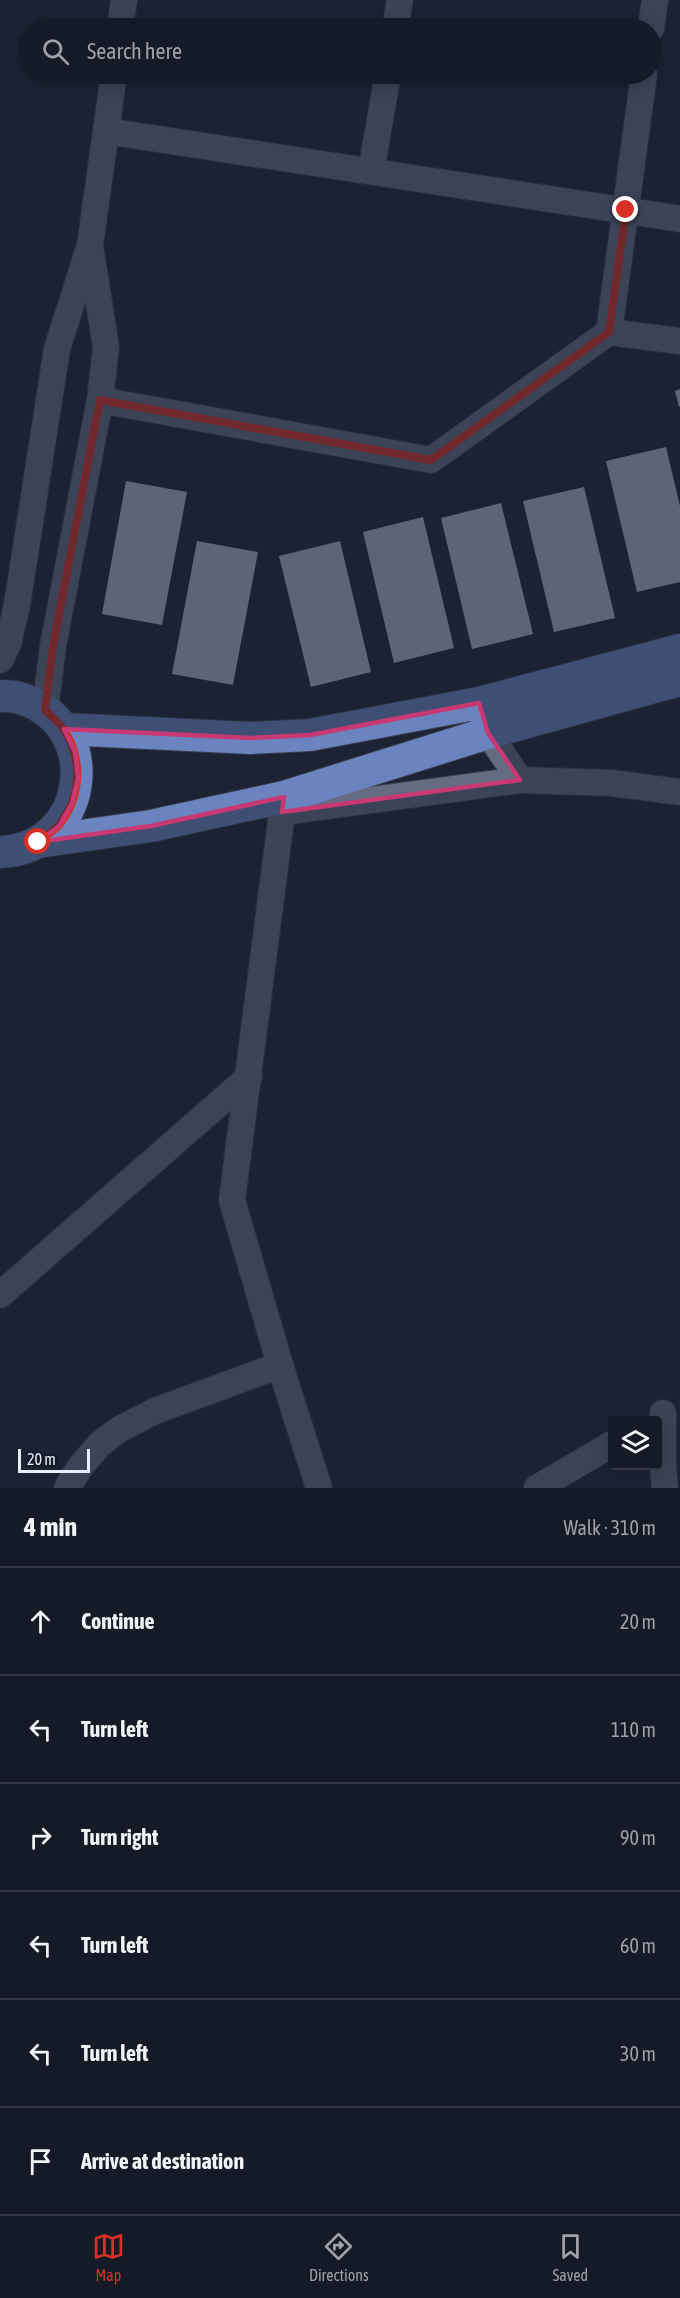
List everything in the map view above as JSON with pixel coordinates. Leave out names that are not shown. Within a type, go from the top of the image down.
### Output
[{"type":"main road","points":[[54,720],[251,738],[309,735],[479,703],[680,650]]},
{"type":"main road","points":[[18,849],[283,804],[488,733],[680,680]]},
{"type":"main road","points":[[0,696],[22,698],[54,720],[75,752],[78,778],[72,803],[59,826],[18,849],[0,879]]},
{"type":"street","points":[[121,18],[124,0]]},
{"type":"street","points":[[397,18],[400,0]]},
{"type":"street","points":[[652,18],[655,0]]},
{"type":"street","points":[[0,660],[8,644],[17,605],[57,349],[90,245],[113,84]]},
{"type":"street","points":[[371,171],[385,84]]},
{"type":"street","points":[[609,332],[644,84]]},
{"type":"street","points":[[106,131],[680,219]]},
{"type":"street","points":[[54,720],[53,646],[100,400],[106,347],[90,245]]},
{"type":"street","points":[[100,400],[431,460],[609,332],[680,341]]},
{"type":"street","points":[[479,703],[488,733],[520,780]]},
{"type":"street","points":[[319,1488],[232,1200],[283,804],[520,780],[612,783],[680,792]]},
{"type":"street","points":[[0,1295],[249,1077]]},
{"type":"street","points":[[67,1488],[80,1467],[100,1444],[118,1430],[155,1411],[280,1365]]},
{"type":"street","points":[[665,1414],[663,1467],[665,1488]]},
{"type":"street","points":[[537,1488],[608,1446]]},
{"type":"highlighted area","points":[[479,703],[488,733],[520,780],[282,812],[284,797],[151,826],[38,842],[59,826],[72,803],[78,778],[75,752],[64,729],[251,738],[310,735]]},
{"type":"building","points":[[680,389],[680,406],[679,407],[675,391]]},
{"type":"building","points":[[666,447],[680,506],[680,582],[637,592],[606,461]]},
{"type":"building","points":[[126,481],[187,492],[162,625],[102,614]]},
{"type":"building","points":[[584,487],[615,618],[554,632],[523,501]]},
{"type":"building","points":[[501,503],[533,634],[472,649],[441,518]]},
{"type":"building","points":[[423,517],[454,648],[394,663],[363,532]]},
{"type":"building","points":[[197,541],[258,552],[233,685],[172,674]]},
{"type":"building","points":[[340,541],[371,672],[311,687],[279,556]]},
{"type":"route","points":[[38,842],[59,826],[72,803],[78,778],[75,752],[64,729],[45,710],[53,646],[100,400],[431,460],[609,332],[626,210]]}]
